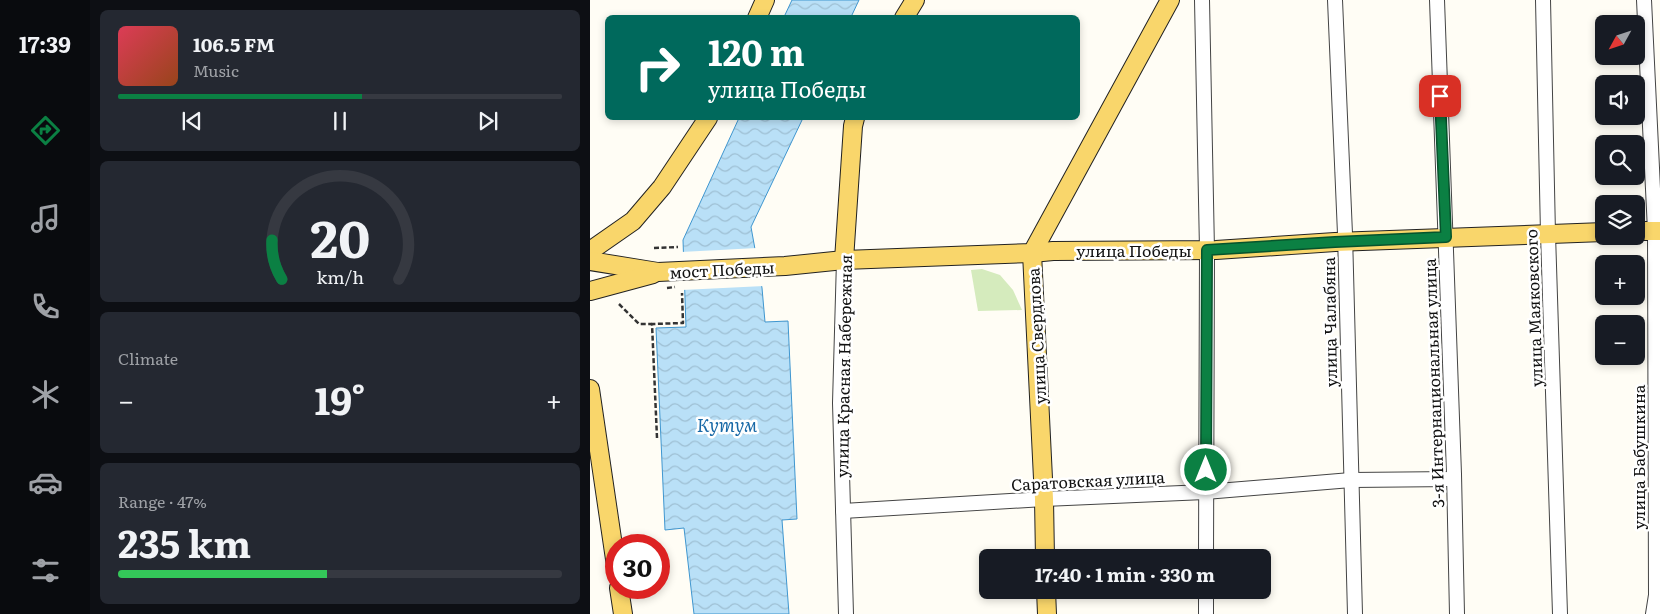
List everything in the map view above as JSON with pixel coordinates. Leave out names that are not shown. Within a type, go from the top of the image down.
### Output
[{"type":"main road","points":[[758,15],[765,0]]},
{"type":"main road","points":[[906,15],[915,0]]},
{"type":"main road","name":"улица Свердлова","points":[[1045,549],[1032,253],[1170,0]]},
{"type":"main road","points":[[590,251],[634,221],[662,187],[707,120]]},
{"type":"main road","name":"улица Красная Набережная","points":[[844,260],[854,120]]},
{"type":"main road","points":[[1645,231],[1658,231]]},
{"type":"main road","name":"улица Победы","points":[[785,266],[844,260],[1053,251],[1207,250],[1446,237],[1595,232]]},
{"type":"main road","points":[[590,261],[658,272]]},
{"type":"main road","name":"мост Победы","points":[[658,272],[785,266]]},
{"type":"main road","points":[[590,291],[658,272]]},
{"type":"main road","points":[[590,389],[611,534]]},
{"type":"main road","points":[[621,599],[623,614]]},
{"type":"main road","points":[[1046,599],[1047,614]]},
{"type":"street","points":[[1202,0],[1207,250],[1206,549]]},
{"type":"street","name":"улица Чалабяна","points":[[1335,0],[1345,242],[1355,614]]},
{"type":"street","name":"3-я Интернациональная улица","points":[[1437,0],[1457,614]]},
{"type":"street","name":"улица Маяковского","points":[[1543,0],[1560,614]]},
{"type":"street","name":"улица Бабушкина","points":[[1644,0],[1658,231],[1655,614]]},
{"type":"street","name":"улица Красная Набережная","points":[[844,260],[840,403],[846,614]]},
{"type":"street","name":"Саратовская улица","points":[[843,511],[1205,492],[1351,480],[1454,479]]},
{"type":"street","points":[[1206,599],[1206,614]]},
{"type":"street","points":[[1655,614],[1660,612]]},
{"type":"path","points":[[654,248],[678,247]]},
{"type":"path","points":[[619,304],[639,324],[683,323],[682,293]]},
{"type":"path","points":[[652,324],[657,438]]},
{"type":"green space","points":[[982,269],[1000,275],[1013,290],[1022,310],[978,311],[971,270]]},
{"type":"water","points":[[792,0],[859,0],[852,15],[785,15]]},
{"type":"water","name":"Кутум","points":[[738,120],[802,120],[751,227],[762,288],[765,322],[788,321],[797,519],[782,520],[789,614],[694,614],[684,528],[665,530],[656,328],[686,327],[683,240]]},
{"type":"pier","points":[[757,248],[764,286],[682,290],[681,252]]},
{"type":"route","points":[[1206,470],[1207,250],[1446,237],[1440,96]]}]
